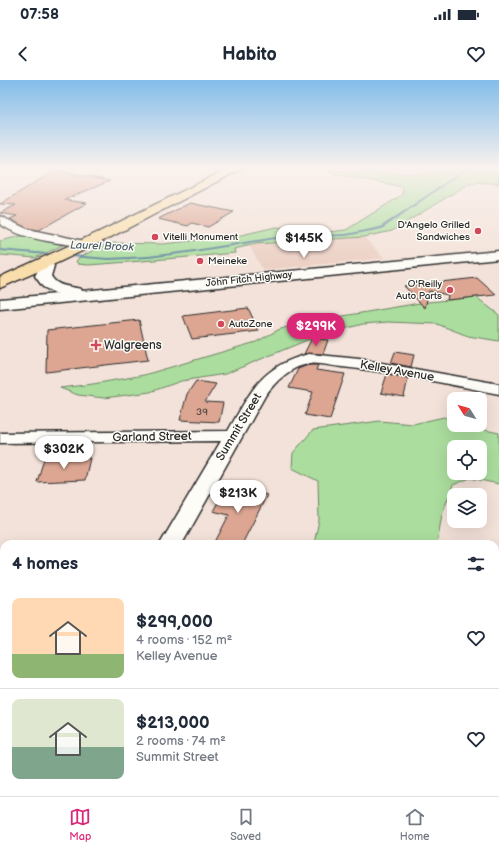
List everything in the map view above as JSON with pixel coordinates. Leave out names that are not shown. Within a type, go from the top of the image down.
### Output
[{"type":"main road","points":[[0,297],[49,263],[79,246],[172,200]]},
{"type":"main road","name":"John Fitch Highway","points":[[0,304],[499,255]]},
{"type":"main road","points":[[0,283],[16,274],[49,263]]},
{"type":"main road","points":[[49,263],[43,276],[44,281],[58,289],[72,292],[112,292]]},
{"type":"street","points":[[0,219],[13,228],[24,232],[79,246]]},
{"type":"street","name":"Kelley Avenue","points":[[294,363],[310,359],[338,361],[499,389]]},
{"type":"street","name":"Summit Street","points":[[173,540],[262,388],[277,373],[294,363]]},
{"type":"street","name":"Garland Street","points":[[0,438],[233,436]]},
{"type":"shaded area","points":[[364,237],[384,258],[263,270],[249,245]]},
{"type":"green space","points":[[393,200],[441,200],[392,231],[364,237],[256,244],[234,249],[235,253],[142,261],[88,265],[78,264],[76,261],[80,257],[103,246],[114,243],[163,244],[237,236],[276,227],[328,232],[346,230]]},
{"type":"green space","points":[[25,235],[63,245],[35,258],[0,255],[0,241]]},
{"type":"green space","points":[[476,297],[499,315],[499,341],[468,336],[437,324],[388,322],[363,324],[317,336],[225,374],[181,381],[150,392],[104,398],[78,395],[60,388],[144,375],[256,342],[278,330],[296,324],[420,303]]},
{"type":"green space","points":[[444,417],[447,418],[447,432],[487,432],[487,430],[499,433],[499,484],[480,480],[487,480],[487,440],[447,440],[447,480],[465,480],[453,485],[452,488],[447,488],[447,501],[442,514],[438,540],[315,540],[319,520],[318,481],[292,468],[293,453],[313,430],[380,421],[413,424]]},
{"type":"building","points":[[6,200],[67,200],[87,203],[39,230],[27,228],[10,219],[17,216],[0,213],[16,205],[0,204]]},
{"type":"building","points":[[190,203],[234,212],[208,227],[192,223],[188,226],[158,219]]},
{"type":"building","name":"O'Reilly Auto Parts","points":[[477,278],[496,295],[447,300],[448,295],[429,291],[425,308],[404,286]]},
{"type":"building","name":"AutoZone","points":[[248,308],[259,331],[192,339],[183,316]]},
{"type":"building","name":"Walgreens","points":[[139,320],[148,360],[46,372],[47,330]]},
{"type":"building","points":[[312,338],[328,340],[323,354],[304,354]]},
{"type":"building","points":[[395,352],[414,355],[411,367],[391,363]]},
{"type":"building","points":[[308,365],[318,365],[316,370],[345,374],[330,419],[305,415],[313,392],[289,388],[298,369]]},
{"type":"building","points":[[387,374],[408,378],[404,397],[381,393]]},
{"type":"building","points":[[196,381],[216,384],[205,402],[223,403],[219,422],[180,420],[187,394]]},
{"type":"building","points":[[90,458],[85,480],[37,482],[44,459]]},
{"type":"building","points":[[235,487],[267,495],[244,540],[216,540],[229,515],[213,511],[225,490],[233,491]]},
{"type":"waterway","name":"Laurel Brook","points":[[0,250],[108,259],[148,257],[188,252],[282,237],[346,235],[381,228],[421,200]]},
{"type":"place","name":"D'Angelo Grilled Sandwiches","points":[[478,231]]},
{"type":"place","name":"Vitelli Monument","points":[[155,237]]},
{"type":"place","name":"Meineke","points":[[200,261]]},
{"type":"place","name":"O'Reilly Auto Parts","points":[[450,290]]},
{"type":"place","name":"AutoZone","points":[[221,324]]},
{"type":"place","name":"Walgreens","points":[[96,345]]}]
